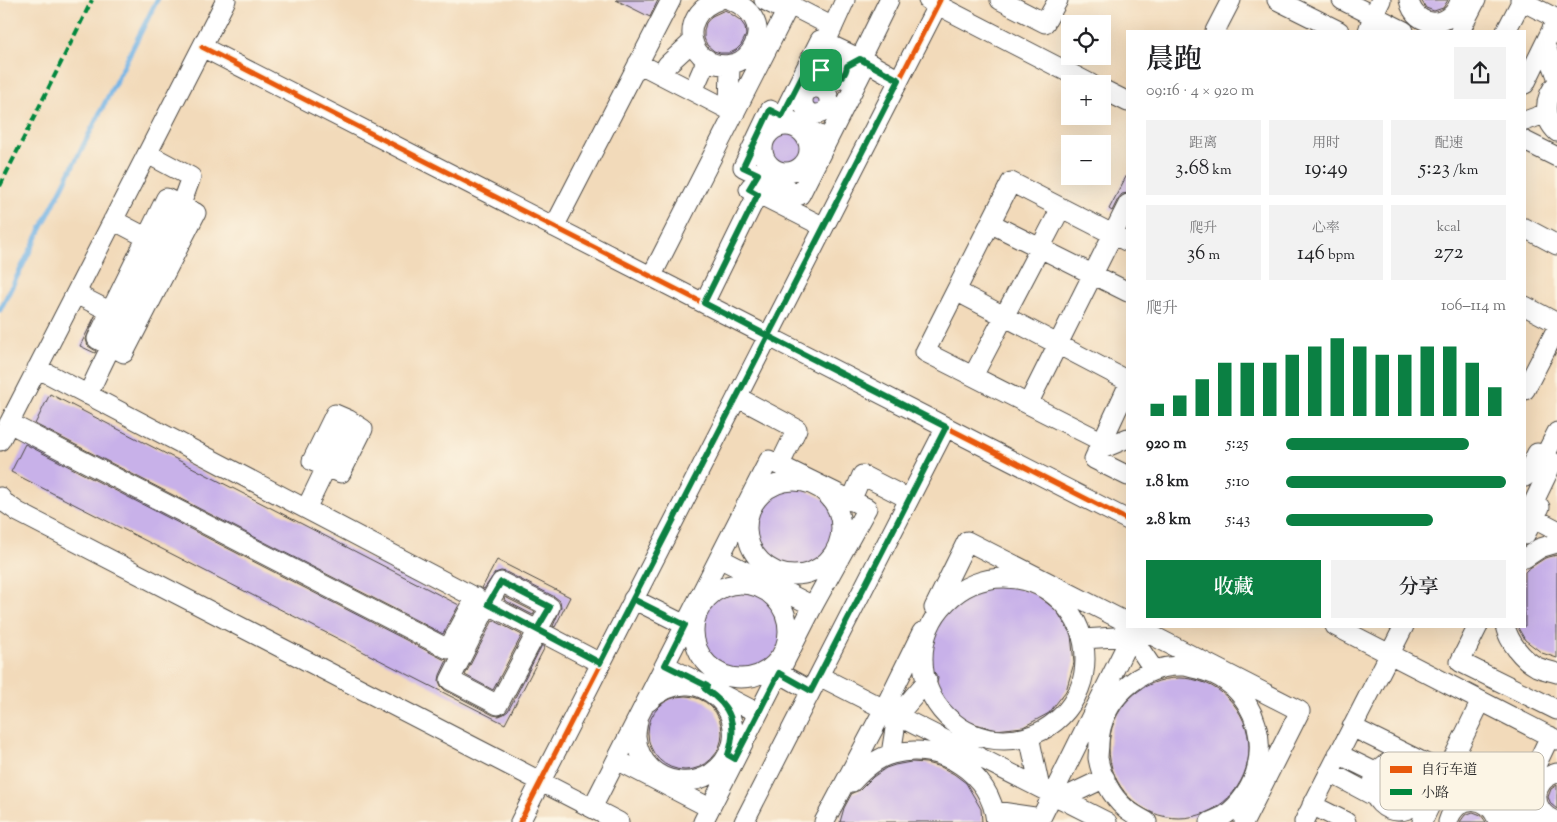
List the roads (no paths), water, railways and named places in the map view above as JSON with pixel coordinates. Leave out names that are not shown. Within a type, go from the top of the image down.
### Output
[{"type":"street","points":[[0,441],[226,0]]},
{"type":"street","points":[[554,227],[671,0]]},
{"type":"street","points":[[718,0],[704,6],[694,19],[692,30],[697,50],[714,63],[725,65],[735,63],[759,51]]},
{"type":"street","points":[[764,0],[788,8]]},
{"type":"street","points":[[845,0],[817,91],[812,153],[800,195],[743,167],[817,91],[899,80]]},
{"type":"street","points":[[704,303],[767,164],[817,91],[889,0]]},
{"type":"street","points":[[1000,0],[1045,23],[1058,0]]},
{"type":"street","points":[[1216,30],[1231,0]]},
{"type":"street","points":[[1278,0],[1337,30]]},
{"type":"street","points":[[1342,0],[1372,13],[1402,30]]},
{"type":"street","points":[[1506,30],[1521,0],[1557,19],[1553,45],[1555,83],[1547,100],[1549,121],[1557,132]]},
{"type":"street","points":[[739,2],[749,10],[755,22],[759,51]]},
{"type":"street","points":[[520,822],[899,80],[935,2],[1074,75]]},
{"type":"street","points":[[1372,13],[1409,3],[1414,14],[1431,26],[1453,15],[1466,5]]},
{"type":"street","points":[[1460,30],[1466,5]]},
{"type":"street","points":[[755,22],[788,8]]},
{"type":"street","points":[[651,277],[732,111],[759,51],[788,8]]},
{"type":"street","points":[[761,177],[787,173],[812,153],[817,91],[788,8]]},
{"type":"street","points":[[667,65],[693,40]]},
{"type":"street","points":[[1526,81],[1553,45]]},
{"type":"street","points":[[202,47],[1126,519]]},
{"type":"street","points":[[693,91],[707,59]]},
{"type":"street","points":[[638,63],[732,111]]},
{"type":"street","points":[[730,64],[732,111]]},
{"type":"street","points":[[1526,81],[1555,83]]},
{"type":"street","points":[[1111,94],[1126,101]]},
{"type":"street","points":[[1526,121],[1547,113]]},
{"type":"street","points":[[1526,141],[1556,153]]},
{"type":"street","points":[[148,154],[191,177],[162,245],[147,273],[125,318],[97,339],[124,353],[125,318],[162,245],[175,217]]},
{"type":"street","points":[[761,177],[824,226]]},
{"type":"street","points":[[1120,238],[1011,182],[925,352],[1028,404],[1099,446],[1126,439]]},
{"type":"street","points":[[973,376],[1061,208]]},
{"type":"street","points":[[1028,404],[1093,275],[1120,238],[1126,212]]},
{"type":"street","points":[[113,220],[162,245]]},
{"type":"street","points":[[990,223],[1126,291]]},
{"type":"street","points":[[1526,229],[1557,245]]},
{"type":"street","points":[[956,291],[1126,379]]},
{"type":"street","points":[[76,294],[125,318]]},
{"type":"street","points":[[1526,307],[1557,323]]},
{"type":"street","points":[[1526,388],[1557,328]]},
{"type":"street","points":[[88,395],[111,346]]},
{"type":"street","points":[[37,368],[600,663]]},
{"type":"street","points":[[1126,390],[1094,458],[1126,475]]},
{"type":"street","points":[[737,397],[798,429],[777,463],[773,485]]},
{"type":"street","points":[[306,509],[349,420]]},
{"type":"street","points":[[9,423],[448,649],[482,600],[501,582],[550,607],[498,705],[450,680],[482,600]]},
{"type":"street","points":[[744,822],[946,427]]},
{"type":"street","points":[[1526,492],[1557,432]]},
{"type":"street","points":[[1526,475],[1537,453],[1553,462],[1527,516],[1550,545],[1526,557]]},
{"type":"street","points":[[704,811],[755,714],[779,673],[840,549],[867,508],[848,503],[813,482],[769,460],[747,515],[747,534],[750,548],[759,560],[765,579],[773,596],[783,609],[788,624],[788,640],[782,655],[772,667],[758,675],[742,678],[726,676],[709,682],[673,686],[657,693],[642,711],[636,736],[640,752],[648,766],[660,779],[692,782],[707,777],[732,757],[733,725],[728,710],[718,698],[709,682],[695,642],[694,627],[697,613],[705,600],[716,590],[730,585],[745,584],[765,579],[786,574],[803,574],[816,570],[828,561],[840,549],[840,518],[848,503],[862,474],[909,499]]},
{"type":"street","points":[[1532,521],[1557,475]]},
{"type":"street","points":[[592,808],[619,760],[685,625],[752,500],[766,489],[780,482],[796,480],[813,482]]},
{"type":"street","points":[[0,497],[18,512],[619,822]]},
{"type":"street","points":[[1532,521],[1557,504]]},
{"type":"street","points":[[1532,521],[1557,530]]},
{"type":"street","points":[[722,557],[747,534]]},
{"type":"street","points":[[824,822],[890,713],[967,541],[1042,584],[1126,625]]},
{"type":"street","points":[[979,582],[984,550]]},
{"type":"street","points":[[722,557],[765,579],[811,608]]},
{"type":"street","points":[[722,557],[730,585]]},
{"type":"street","points":[[803,574],[811,608]]},
{"type":"street","points":[[836,822],[837,813],[847,788],[866,766],[891,754],[920,750],[947,756],[959,745],[973,734],[1000,740],[1025,738],[1048,728],[1067,711],[1080,689],[1085,664],[1083,639],[1073,616],[1042,584],[1007,578],[979,582],[954,595],[935,616],[924,642],[923,670],[932,696],[949,719],[959,745],[969,769],[985,788],[996,817],[1040,820],[1055,796],[1105,701],[1133,628]]},
{"type":"street","points":[[633,599],[685,625]]},
{"type":"street","points":[[785,617],[811,608]]},
{"type":"street","points":[[1083,639],[1133,628],[1217,673],[1300,711],[1260,780],[1244,822]]},
{"type":"street","points":[[1133,628],[1154,670]]},
{"type":"street","points":[[1339,628],[1552,739]]},
{"type":"street","points":[[1304,822],[1403,628]]},
{"type":"street","points":[[1477,628],[1460,662],[1557,710]]},
{"type":"street","points":[[1466,650],[1494,628]]},
{"type":"street","points":[[1505,628],[1507,635],[1519,652],[1536,666],[1557,673]]},
{"type":"street","points":[[668,663],[695,642]]},
{"type":"street","points":[[668,663],[709,682],[755,714]]},
{"type":"street","points":[[668,663],[673,686]]},
{"type":"street","points":[[1143,821],[1124,807],[1107,785],[1098,758],[1105,701],[1129,683],[1154,670],[1182,666],[1217,673],[1232,685],[1248,704],[1258,728],[1261,753],[1260,780],[1224,816],[1210,822]]},
{"type":"street","points":[[1523,693],[1536,666]]},
{"type":"street","points":[[779,673],[815,684],[890,713],[959,745],[1106,822]]},
{"type":"street","points":[[751,676],[755,714]]},
{"type":"street","points":[[890,713],[927,681]]},
{"type":"street","points":[[1080,689],[1105,701]]},
{"type":"street","points":[[1458,752],[1481,701]]},
{"type":"street","points":[[890,713],[891,754]]},
{"type":"street","points":[[733,725],[755,714]]},
{"type":"street","points":[[1352,727],[1395,752]]},
{"type":"street","points":[[1258,728],[1290,730]]},
{"type":"street","points":[[1029,736],[1055,796],[1069,822]]},
{"type":"street","points":[[1544,778],[1556,773],[1552,739]]},
{"type":"street","points":[[1544,758],[1552,739]]},
{"type":"street","points":[[619,760],[638,745]]},
{"type":"street","points":[[1338,754],[1377,773]]},
{"type":"street","points":[[619,760],[660,779],[704,811]]},
{"type":"street","points":[[1380,770],[1374,779],[1373,787],[1380,802]]},
{"type":"street","points":[[1329,772],[1380,807]]},
{"type":"street","points":[[704,811],[707,777]]},
{"type":"street","points":[[1055,796],[1105,778]]},
{"type":"street","points":[[1312,805],[1346,822]]},
{"type":"street","points":[[1385,810],[1413,822]]},
{"type":"street","points":[[1392,810],[1406,810]]},
{"type":"street","points":[[1503,811],[1546,817]]},
{"type":"waterway","points":[[0,310],[157,0]]}]
